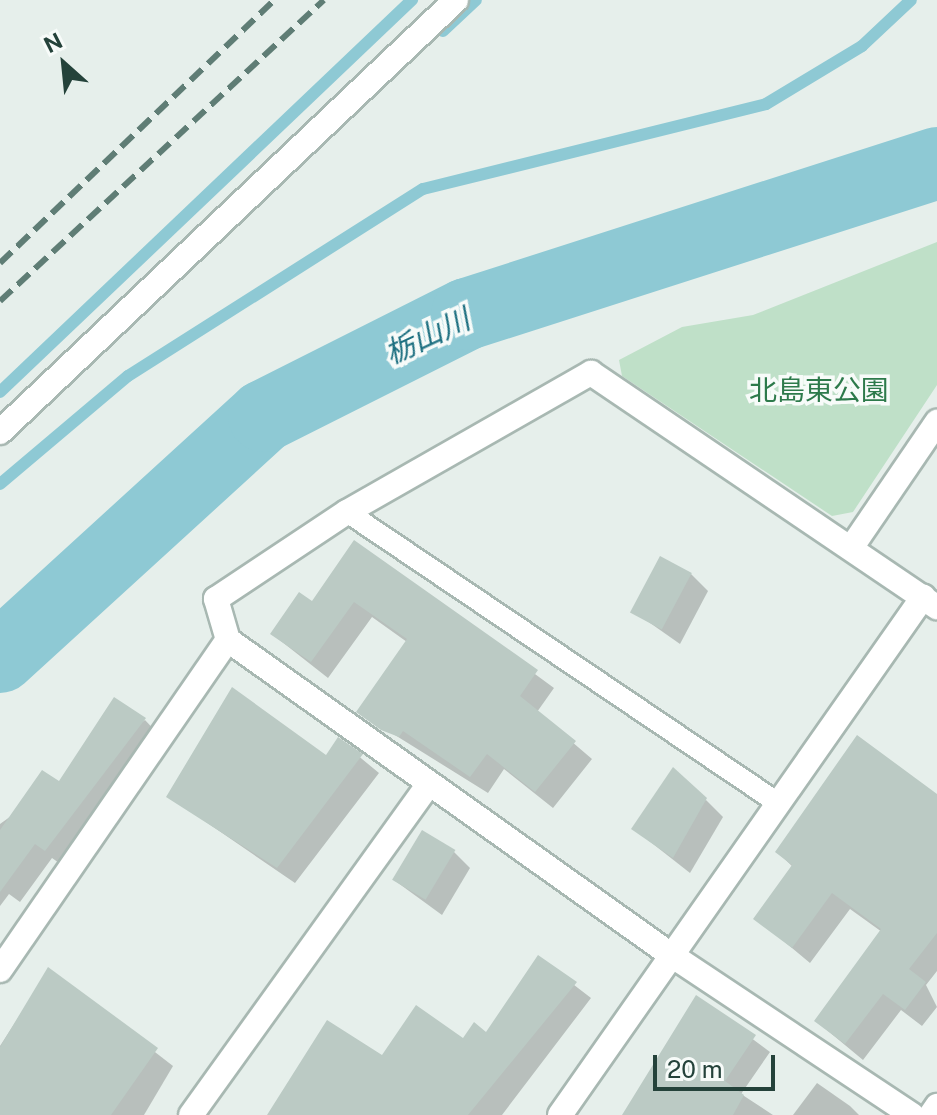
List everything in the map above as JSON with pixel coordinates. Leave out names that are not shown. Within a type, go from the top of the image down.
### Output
[{"type":"street","points":[[0,432],[456,0]]},
{"type":"street","points":[[560,1115],[671,955],[778,803],[930,602],[591,373],[347,512],[216,599],[228,640],[671,955],[912,1115]]},
{"type":"street","points":[[851,548],[937,422]]},
{"type":"street","points":[[0,970],[228,640]]},
{"type":"street","points":[[191,1115],[429,784]]},
{"type":"street","points":[[931,1115],[937,1106]]},
{"type":"lane","points":[[347,512],[778,803]]},
{"type":"green space","name":"北島東公園","points":[[937,242],[937,385],[853,512],[832,516],[622,376],[619,360],[682,327],[753,315]]},
{"type":"building","points":[[354,540],[538,670],[520,696],[576,741],[535,792],[487,754],[470,777],[403,731],[399,737],[381,730],[356,712],[407,639],[354,602],[311,662],[270,634],[299,592],[312,601]]},
{"type":"building","points":[[660,556],[692,573],[662,629],[630,613]]},
{"type":"building","points":[[232,687],[326,755],[338,737],[363,754],[277,868],[166,797]]},
{"type":"building","points":[[114,697],[146,718],[45,851],[35,844],[0,892],[0,830],[42,770],[59,781]]},
{"type":"building","points":[[857,735],[937,794],[937,933],[909,969],[926,982],[905,1010],[883,994],[845,1044],[814,1021],[881,929],[832,893],[792,948],[753,919],[792,865],[775,852]]},
{"type":"building","points":[[673,767],[707,798],[673,858],[631,829]]},
{"type":"building","points":[[422,830],[455,850],[426,900],[392,880]]},
{"type":"building","points":[[538,955],[577,982],[468,1115],[267,1115],[327,1020],[382,1055],[416,1005],[463,1038],[474,1022],[486,1032]]},
{"type":"building","points":[[48,967],[158,1048],[111,1115],[0,1115],[0,1047]]},
{"type":"building","points":[[696,995],[756,1035],[725,1081],[744,1095],[733,1115],[622,1115]]},
{"type":"waterway","points":[[0,392],[412,0]]},
{"type":"waterway","points":[[443,31],[476,0]]},
{"type":"waterway","points":[[0,484],[128,376],[423,189],[766,104],[862,46],[911,0]]},
{"type":"waterway","name":"栃山川","points":[[0,657],[264,416],[467,314],[937,163]]},
{"type":"railway","points":[[0,263],[274,0]]},
{"type":"railway","points":[[0,301],[324,0]]}]
